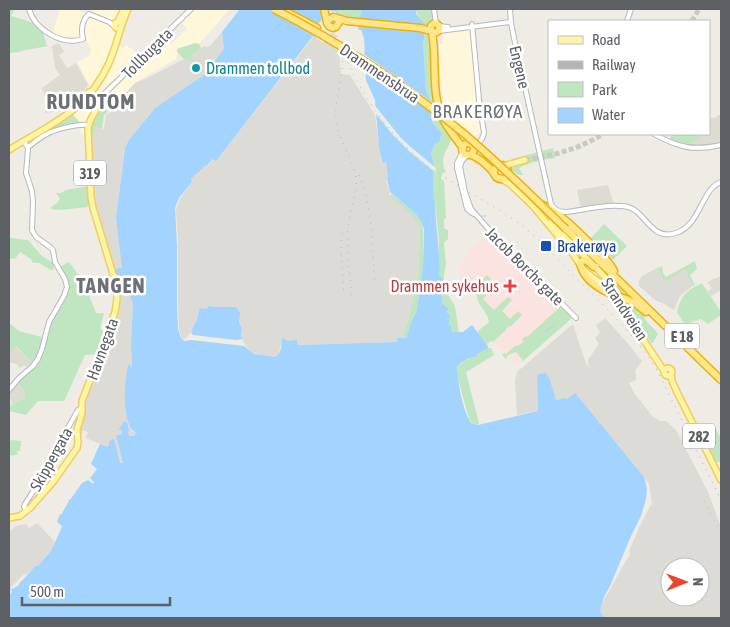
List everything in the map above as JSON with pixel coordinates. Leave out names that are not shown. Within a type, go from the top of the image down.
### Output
[{"type":"highway","name":"Drammensbrua","points":[[274,9],[382,72],[426,104],[482,149],[567,227]]},
{"type":"highway","name":"Drammensbrua","points":[[281,9],[360,54],[427,101],[489,152],[567,227]]},
{"type":"highway","points":[[330,16],[347,21],[432,28],[436,38],[438,81],[442,106],[452,129],[469,150],[502,170],[496,177],[500,178]]},
{"type":"highway","name":"E 18","points":[[522,190],[532,199],[565,219],[599,252],[612,266],[614,271]]},
{"type":"highway","name":"E 18","points":[[567,227],[721,374]]},
{"type":"highway","name":"E 18","points":[[567,227],[721,380]]},
{"type":"highway","points":[[580,265],[582,261],[586,260],[596,267]]},
{"type":"highway","name":"E 18","points":[[580,265],[584,274],[598,288],[626,299],[640,307],[685,345]]},
{"type":"main road","points":[[30,9],[31,15],[38,24],[52,36],[64,40],[83,39],[82,28],[89,14],[118,25]]},
{"type":"main road","points":[[38,132],[68,114],[90,93],[110,58],[117,37],[118,25],[127,9]]},
{"type":"main road","name":"Tollbugata","points":[[98,101],[191,9]]},
{"type":"main road","points":[[434,9],[432,28],[510,20]]},
{"type":"main road","name":"Engene","points":[[510,9],[510,20],[551,204],[555,209],[566,212],[625,206],[634,210],[651,228],[666,234],[674,234],[692,221],[710,190],[721,182]]},
{"type":"main road","points":[[469,150],[484,137],[472,25]]},
{"type":"main road","points":[[90,93],[98,101]]},
{"type":"main road","points":[[9,150],[68,112],[90,93]]},
{"type":"main road","name":"319","points":[[88,126],[98,101]]},
{"type":"main road","points":[[28,147],[52,131],[80,125],[88,126]]},
{"type":"main road","name":"Havnegata","points":[[11,518],[20,516],[27,511],[53,482],[75,452],[78,444],[77,430],[82,413],[80,409],[82,401],[114,317],[117,296],[115,280],[91,197],[88,126]]},
{"type":"main road","points":[[656,135],[684,147],[703,148],[721,145]]},
{"type":"main road","points":[[9,390],[38,359],[49,322],[67,287],[65,279],[55,262],[53,250],[36,237],[32,230],[34,204],[26,174],[28,147],[24,141]]},
{"type":"main road","name":"Jacob Borchs gate","points":[[469,150],[460,166],[470,206],[474,214],[576,318]]},
{"type":"main road","name":"E 18","points":[[502,170],[522,190]]},
{"type":"main road","name":"E 18","points":[[500,178],[510,184],[527,200],[573,254],[580,265]]},
{"type":"main road","name":"282","points":[[522,190],[580,252]]},
{"type":"main road","name":"282","points":[[554,226],[558,236],[580,252]]},
{"type":"main road","name":"Strandveien","points":[[580,252],[596,267],[620,297],[639,331],[667,372],[721,480]]},
{"type":"main road","name":"Strandveien","points":[[580,265],[609,289],[667,372]]},
{"type":"main road","name":"Skippergata","points":[[27,511],[24,507],[49,467],[66,432],[80,409]]},
{"type":"shaded area","points":[[60,9],[75,9],[88,16],[93,9],[124,9],[114,29],[116,34],[115,40],[123,48],[126,45],[142,57],[164,37],[171,44],[187,29],[180,21],[191,9],[230,9],[199,44],[195,43],[177,49],[176,59],[136,82],[114,108],[101,110],[97,108],[87,134],[82,135],[80,127],[84,124],[72,115],[96,85],[90,86],[77,62],[89,56],[91,50],[85,37],[67,39],[52,35]]},
{"type":"shaded area","points":[[472,26],[483,132],[476,137],[470,137],[459,123],[446,112],[440,72],[439,44],[443,44],[443,30]]},
{"type":"shaded area","points":[[222,32],[224,49],[204,75],[151,112],[127,144],[124,153],[116,218],[123,267],[113,270],[95,200],[91,144],[92,127],[104,129],[106,115],[116,108],[135,83],[187,59],[204,46],[210,46]]},
{"type":"shaded area","points":[[335,33],[341,74],[350,75],[375,115],[381,162],[386,162],[388,178],[386,180],[389,196],[413,215],[420,229],[418,278],[404,338],[398,338],[398,342],[298,345],[298,341],[282,339],[278,356],[260,355],[251,352],[242,339],[242,329],[235,307],[208,306],[207,309],[198,314],[191,332],[185,339],[182,339],[179,329],[176,209],[180,199],[192,182],[191,179],[206,165],[208,166],[212,158],[216,161],[314,36],[322,42],[326,42],[326,37],[329,34]]},
{"type":"shaded area","points":[[59,43],[64,52],[59,55],[66,66],[68,68],[76,63],[88,85],[75,102],[66,106],[63,110],[45,113],[46,98],[42,88],[60,75],[55,68],[52,47]]},
{"type":"shaded area","points":[[721,115],[721,142],[704,146],[691,146],[678,144],[689,145],[700,135],[710,135],[710,117],[715,118]]},
{"type":"shaded area","points":[[608,185],[613,202],[612,205],[581,209],[577,190]]},
{"type":"shaded area","name":"Drammen sykehus","points":[[493,228],[577,314],[517,364],[492,340],[508,325],[459,275],[460,266],[471,250]]},
{"type":"shaded area","points":[[657,268],[667,279],[686,268],[694,285],[680,296],[674,310],[655,300],[639,286],[642,276]]},
{"type":"shaded area","points":[[721,276],[721,290],[711,296],[708,291],[712,288],[707,282]]},
{"type":"shaded area","points":[[117,285],[126,288],[133,304],[132,369],[128,365],[125,411],[133,431],[136,433],[134,436],[129,437],[128,431],[123,425],[119,429],[121,429],[122,435],[116,436],[123,463],[120,464],[109,445],[107,447],[86,438],[88,432],[83,430],[80,438],[79,426],[83,404],[118,312]]},
{"type":"shaded area","points":[[605,318],[642,361],[635,371],[636,380],[629,383],[634,393],[653,417],[660,421],[666,421],[676,430],[708,492],[721,527],[721,618],[604,618],[600,610],[601,605],[630,554],[629,551],[640,526],[652,504],[649,483],[575,394],[567,399],[556,400],[537,376],[538,411],[517,415],[515,380],[517,372],[573,324],[584,358],[589,367],[588,360],[599,344],[595,338],[600,333],[596,325]]},
{"type":"shaded area","points":[[15,346],[32,363],[27,367],[24,365],[20,368],[17,364],[9,362],[9,354]]},
{"type":"shaded area","points":[[17,382],[24,391],[25,397],[10,406],[12,401],[9,399],[9,393]]},
{"type":"shaded area","points":[[37,523],[55,542],[51,551],[38,566],[24,574],[11,587],[12,590],[9,594],[9,532],[16,526],[26,524],[29,528]]},
{"type":"green space","points":[[9,9],[15,9],[11,16],[39,27],[48,46],[9,53]]},
{"type":"green space","points":[[340,9],[363,9],[358,20],[340,16],[335,12],[339,12]]},
{"type":"green space","points":[[433,9],[433,17],[431,23],[425,26],[416,11]]},
{"type":"green space","points":[[425,30],[430,35],[435,96],[452,137],[443,158],[446,172],[441,177],[444,181],[446,218],[444,219],[444,228],[448,230],[448,239],[444,242],[446,264],[444,289],[455,306],[459,333],[453,332],[452,327],[447,325],[449,323],[446,312],[448,308],[441,302],[443,300],[439,276],[439,242],[435,202],[432,197],[434,197],[434,165],[431,153],[442,134],[435,127],[431,116],[433,109],[432,100],[426,91],[423,40]]},
{"type":"green space","points":[[195,43],[199,44],[201,48],[191,56],[193,59],[190,62],[178,53],[177,49]]},
{"type":"green space","points":[[98,110],[107,110],[107,113],[104,115],[102,129],[95,127],[94,135],[90,135],[91,125]]},
{"type":"green space","points":[[75,111],[73,115],[79,121],[78,124],[52,130],[28,143],[28,141]]},
{"type":"green space","points":[[671,135],[700,135],[689,145],[670,139]]},
{"type":"green space","points":[[553,148],[555,158],[519,168],[523,175],[518,175],[511,169],[517,165],[512,159]]},
{"type":"green space","points":[[88,186],[89,203],[87,207],[51,209],[60,199],[56,193]]},
{"type":"green space","points":[[392,194],[415,213],[423,229],[423,266],[419,296],[416,313],[406,338],[404,338],[404,332],[418,278],[420,229],[411,215],[389,196]]},
{"type":"green space","points":[[554,220],[644,309],[644,317],[658,334],[652,344],[632,316],[621,296],[553,222]]},
{"type":"green space","points":[[604,224],[627,246],[613,260],[591,238]]},
{"type":"green space","points":[[9,238],[28,240],[41,255],[53,263],[54,268],[52,271],[39,263],[33,263],[31,259],[20,252],[15,259],[9,258]]},
{"type":"green space","points":[[695,261],[697,269],[690,275],[694,286],[685,269],[667,282],[656,269],[662,266],[666,277]]},
{"type":"green space","points":[[69,262],[85,285],[96,313],[104,313],[100,328],[105,334],[99,354],[85,355],[64,401],[38,401],[26,415],[9,411],[9,407],[25,397],[24,391],[17,382],[32,368],[40,354],[33,364],[16,346],[9,354],[9,323],[19,331],[45,338],[48,325],[63,300],[66,284],[58,268]]},
{"type":"green space","points":[[487,275],[496,285],[483,299],[494,310],[508,297],[512,300],[502,311],[510,319],[518,311],[522,315],[493,342],[491,341],[487,344],[478,334],[478,331],[489,322],[487,315],[477,300],[477,296],[466,285],[464,280],[473,289]]},
{"type":"green space","points":[[702,283],[721,312],[721,315],[708,324],[701,319],[685,324],[677,313],[680,302],[688,291]]},
{"type":"green space","points":[[561,306],[572,318],[523,361],[516,352],[508,355],[506,359],[502,355],[506,354],[516,345],[518,346],[524,341],[522,339],[527,337]]},
{"type":"green space","points":[[486,348],[491,348],[494,355],[466,372],[479,423],[477,425],[472,423],[469,418],[460,383],[458,366],[475,357]]},
{"type":"green space","points":[[713,425],[721,438],[721,462],[715,462],[703,435]]},
{"type":"green space","points":[[9,441],[21,441],[20,451],[17,451],[18,454],[12,456],[9,454]]},
{"type":"water","points":[[240,9],[340,9],[338,12],[327,10],[323,13],[318,24],[316,37],[313,36],[216,161],[212,159],[207,166],[191,179],[192,182],[179,198],[175,208],[178,329],[181,338],[184,341],[191,340],[244,346],[254,354],[275,357],[280,352],[283,338],[287,341],[297,340],[298,345],[397,342],[398,338],[406,338],[416,313],[419,296],[423,266],[424,229],[415,213],[390,192],[386,162],[382,162],[379,147],[375,100],[366,80],[365,68],[358,61],[364,55],[365,46],[358,25],[363,9],[418,9],[416,14],[425,24],[423,40],[426,91],[433,103],[432,121],[442,134],[431,153],[434,165],[434,197],[432,197],[435,202],[440,265],[439,276],[442,278],[440,290],[443,301],[441,302],[448,308],[446,312],[450,318],[447,319],[449,319],[448,324],[452,326],[453,332],[463,332],[472,325],[488,346],[488,348],[475,357],[465,360],[457,367],[461,396],[468,417],[471,423],[478,425],[538,411],[537,376],[546,373],[556,400],[567,399],[575,393],[644,477],[647,488],[646,499],[641,516],[604,597],[600,610],[604,618],[9,618],[9,596],[12,589],[18,586],[51,551],[62,527],[57,522],[69,501],[68,499],[70,500],[82,483],[88,480],[93,484],[94,482],[90,478],[97,469],[91,464],[100,444],[107,447],[109,441],[114,439],[120,463],[123,463],[116,436],[122,434],[121,429],[118,430],[124,422],[127,422],[129,436],[134,436],[136,433],[131,428],[128,420],[125,401],[128,365],[132,368],[133,304],[124,280],[121,278],[117,283],[114,270],[122,267],[116,218],[125,148],[129,140],[155,108],[204,75],[224,49],[222,32]]},
{"type":"water","points":[[208,306],[237,308],[240,313],[239,321],[242,329],[242,339],[193,335],[191,332],[200,308],[207,309]]},
{"type":"pier","points":[[362,53],[436,105],[436,110],[359,58]]},
{"type":"pier","points":[[373,103],[401,138],[436,168],[436,173],[393,135],[373,110]]},
{"type":"waterway","points":[[545,332],[554,325]]},
{"type":"tunnel","points":[[693,20],[699,9]]},
{"type":"tunnel","points":[[525,160],[565,151],[601,135]]},
{"type":"railway","points":[[329,9],[336,33],[355,78],[382,119],[398,138],[435,171],[524,227],[547,248],[632,336],[660,376],[721,500]]},
{"type":"railway","points":[[342,54],[343,62],[336,119],[337,127],[355,172],[356,180],[348,237],[348,263],[352,298]]},
{"type":"railway","points":[[359,175],[367,200],[375,284]]},
{"type":"railway","points":[[342,233],[341,250],[344,296]]},
{"type":"railway","points":[[704,501],[721,534]]},
{"type":"place","name":"Drammen tollbod","points":[[196,68]]},
{"type":"place","name":"Brakerøya","points":[[546,246]]},
{"type":"place","name":"Drammen sykehus","points":[[510,286]]},
{"type":"district","name":"RUNDTOM","points":[[91,101]]},
{"type":"district","name":"BRAKERØYA","points":[[478,111]]},
{"type":"district","name":"TANGEN","points":[[111,285]]}]
